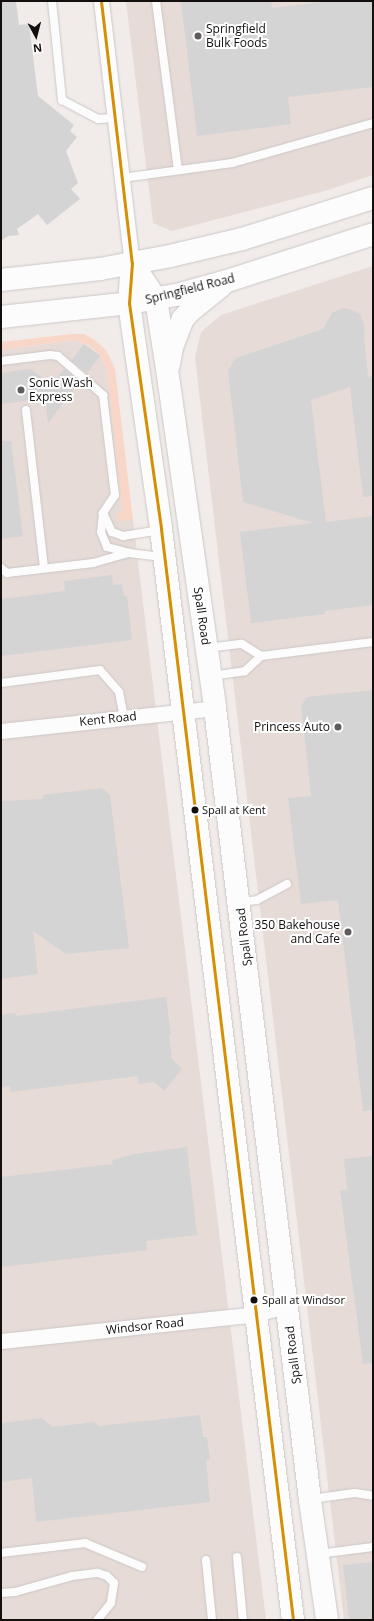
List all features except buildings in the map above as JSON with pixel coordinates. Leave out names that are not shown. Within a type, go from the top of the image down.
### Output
[{"type":"main road","points":[[1,280],[100,269],[242,239],[373,198]]},
{"type":"main road","name":"Springfield Road","points":[[1,317],[156,299],[227,281],[373,234]]},
{"type":"main road","name":"Spall Road","points":[[132,263],[156,299],[168,369],[215,708],[310,1500],[328,1620]]},
{"type":"main road","name":"Spall Road","points":[[132,263],[129,303],[165,557],[182,711],[293,1620]]},
{"type":"main road","points":[[168,369],[172,347],[183,319],[190,311],[227,281]]},
{"type":"street","name":"Spall Road","points":[[101,1],[132,263]]},
{"type":"street","name":"Kent Road","points":[[1,731],[215,708]]},
{"type":"street","name":"Windsor Road","points":[[1,1342],[256,1314],[287,1305]]},
{"type":"lane","points":[[52,1],[62,100],[98,119],[115,118]]},
{"type":"lane","points":[[156,1],[178,170]]},
{"type":"lane","points":[[122,178],[232,163],[373,124]]},
{"type":"lane","points":[[1,361],[50,355],[58,356],[103,395],[115,495],[103,513],[101,532],[107,547],[129,553],[165,557]]},
{"type":"lane","points":[[26,410],[44,568]]},
{"type":"lane","points":[[103,513],[112,532],[123,536],[161,529]]},
{"type":"lane","points":[[1,568],[8,573],[93,563],[129,553]]},
{"type":"lane","points":[[210,676],[245,671],[261,656],[373,642]]},
{"type":"lane","points":[[207,648],[242,644],[261,656]]},
{"type":"lane","points":[[1,683],[100,670],[119,692],[124,718]]},
{"type":"lane","points":[[239,902],[257,900],[287,884]]},
{"type":"lane","points":[[310,1500],[355,1493],[373,1496]]},
{"type":"lane","points":[[1,1553],[85,1544],[142,1567]]},
{"type":"lane","points":[[318,1554],[373,1547]]},
{"type":"lane","points":[[237,1557],[243,1620]]},
{"type":"lane","points":[[206,1560],[212,1620]]},
{"type":"lane","points":[[1,1593],[15,1592],[72,1576],[98,1573],[107,1576],[114,1583],[111,1603],[97,1620]]},
{"type":"shaded area","points":[[126,1],[373,1],[373,175],[328,190],[172,231],[153,223]]},
{"type":"shaded area","points":[[373,266],[373,1620],[344,1620],[195,358],[201,332],[221,315]]},
{"type":"shaded area","points":[[84,334],[95,340],[106,350],[115,369],[133,520],[118,521],[117,513],[122,511],[107,371],[100,355],[90,346],[74,340],[1,350],[1,342]]},
{"type":"shaded area","points":[[74,340],[90,347],[100,355],[107,371],[122,511],[117,513],[118,520],[133,520],[266,1620],[1,1620],[1,350]]},
{"type":"transit line","points":[[101,1],[132,263],[129,303],[161,529],[293,1620]]},
{"type":"place","name":"Springfield Bulk Foods","points":[[198,36]]},
{"type":"place","name":"Sonic Wash Express","points":[[21,390]]},
{"type":"place","name":"Princess Auto","points":[[338,727]]},
{"type":"place","name":"Spall at Kent","points":[[195,810]]},
{"type":"place","name":"350 Bakehouse and Cafe","points":[[348,932]]},
{"type":"place","name":"Spall at Windsor","points":[[254,1300]]}]
